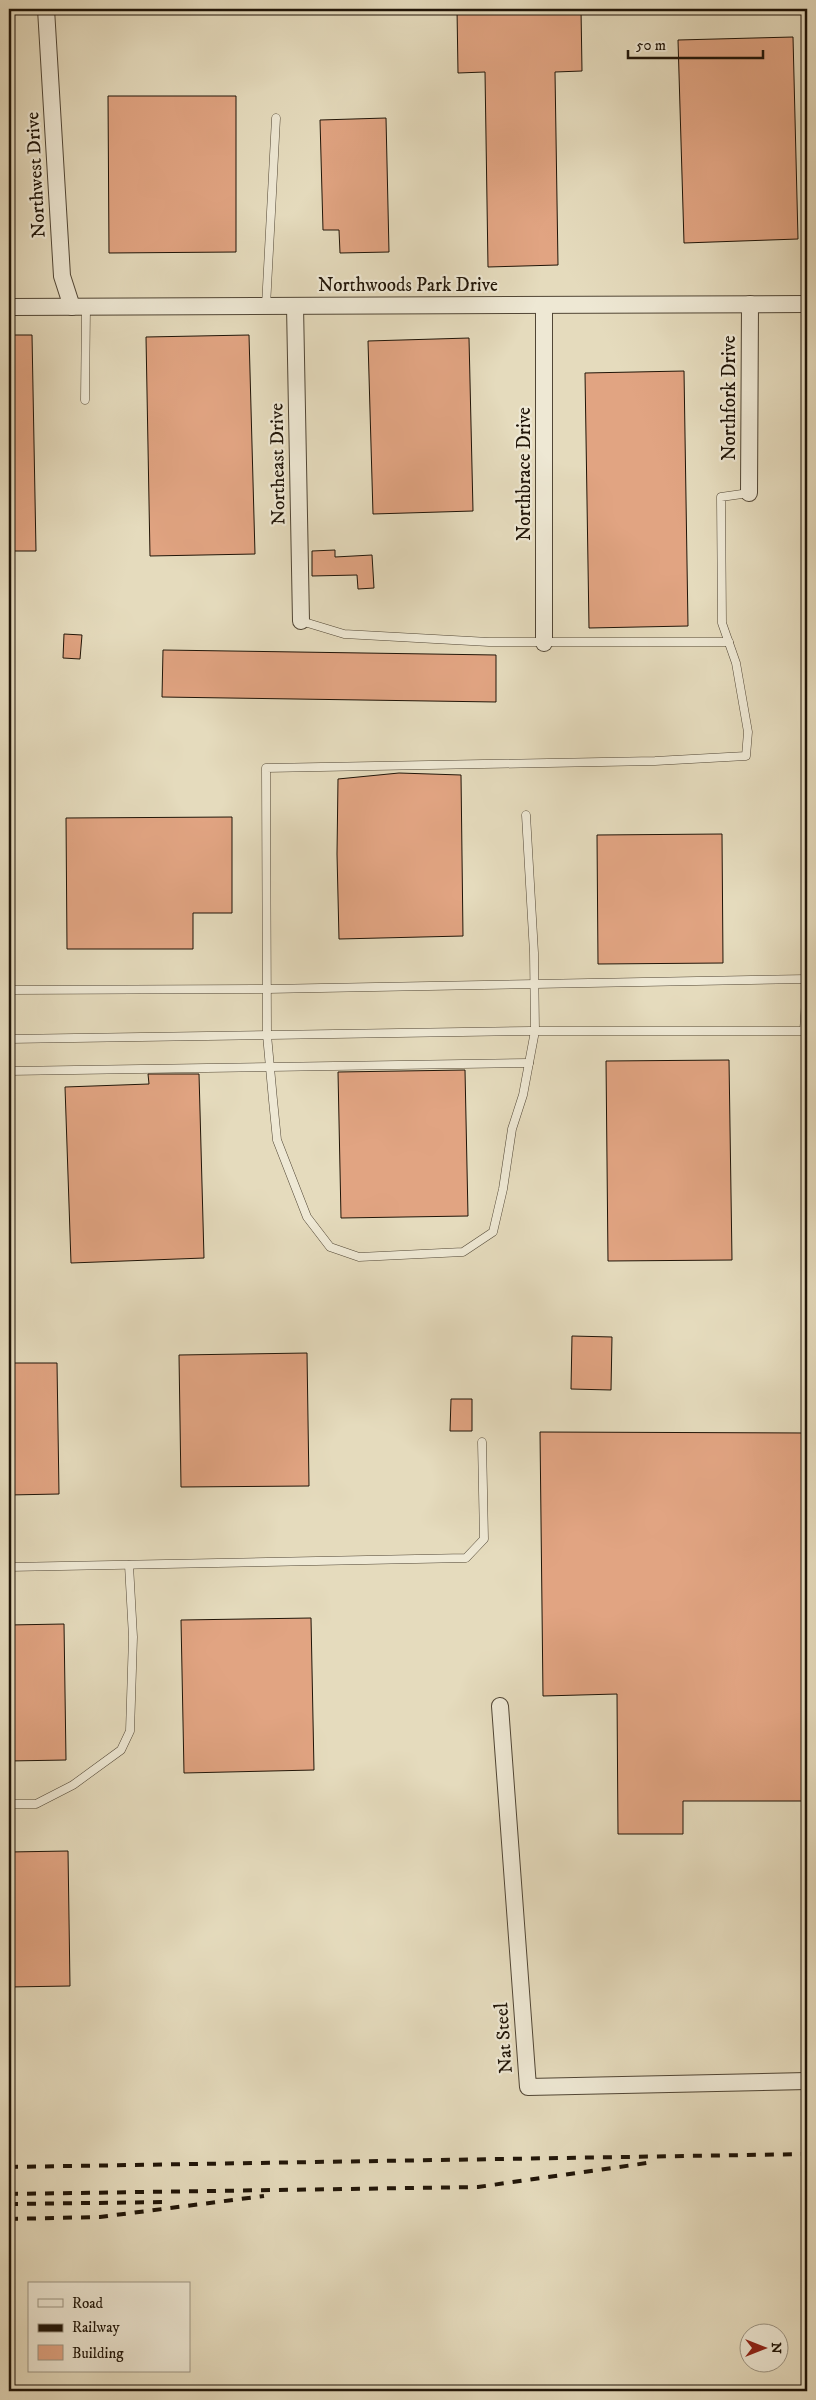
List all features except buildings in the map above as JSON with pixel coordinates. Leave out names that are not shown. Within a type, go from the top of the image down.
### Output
[{"type":"street","name":"Northwest Drive","points":[[46,9],[62,276],[79,307]]},
{"type":"street","name":"Northfork Drive","points":[[749,493],[750,304]]},
{"type":"street","name":"Northwoods Park Drive","points":[[9,307],[807,304]]},
{"type":"street","name":"Northbrace Drive","points":[[544,305],[544,643]]},
{"type":"street","name":"Northeast Drive","points":[[294,306],[301,621]]},
{"type":"street","name":"Nat Steel","points":[[500,1706],[528,2087],[807,2081]]},
{"type":"lane","points":[[266,306],[276,118]]},
{"type":"lane","points":[[79,307],[85,400]]},
{"type":"lane","points":[[526,815],[535,1031],[523,1095],[512,1129],[503,1189],[493,1232],[463,1252],[359,1257],[330,1247],[306,1217],[277,1140],[267,1035],[266,768],[655,761],[746,756],[748,732],[736,662],[722,623],[721,497],[749,493]]},
{"type":"lane","points":[[301,621],[344,634],[489,642],[729,642]]},
{"type":"lane","points":[[9,990],[266,989],[807,979]]},
{"type":"lane","points":[[9,1039],[535,1031],[806,1031],[807,985]]},
{"type":"lane","points":[[9,1071],[529,1063]]},
{"type":"lane","points":[[9,1567],[466,1558],[484,1539],[482,1442]]},
{"type":"lane","points":[[9,1804],[36,1804],[73,1785],[121,1750],[130,1730],[133,1637],[130,1565]]},
{"type":"railway","points":[[9,2167],[807,2154]]},
{"type":"railway","points":[[9,2194],[478,2187],[654,2162]]},
{"type":"railway","points":[[9,2219],[100,2217],[264,2196]]},
{"type":"railway","points":[[9,2204],[171,2202]]}]
